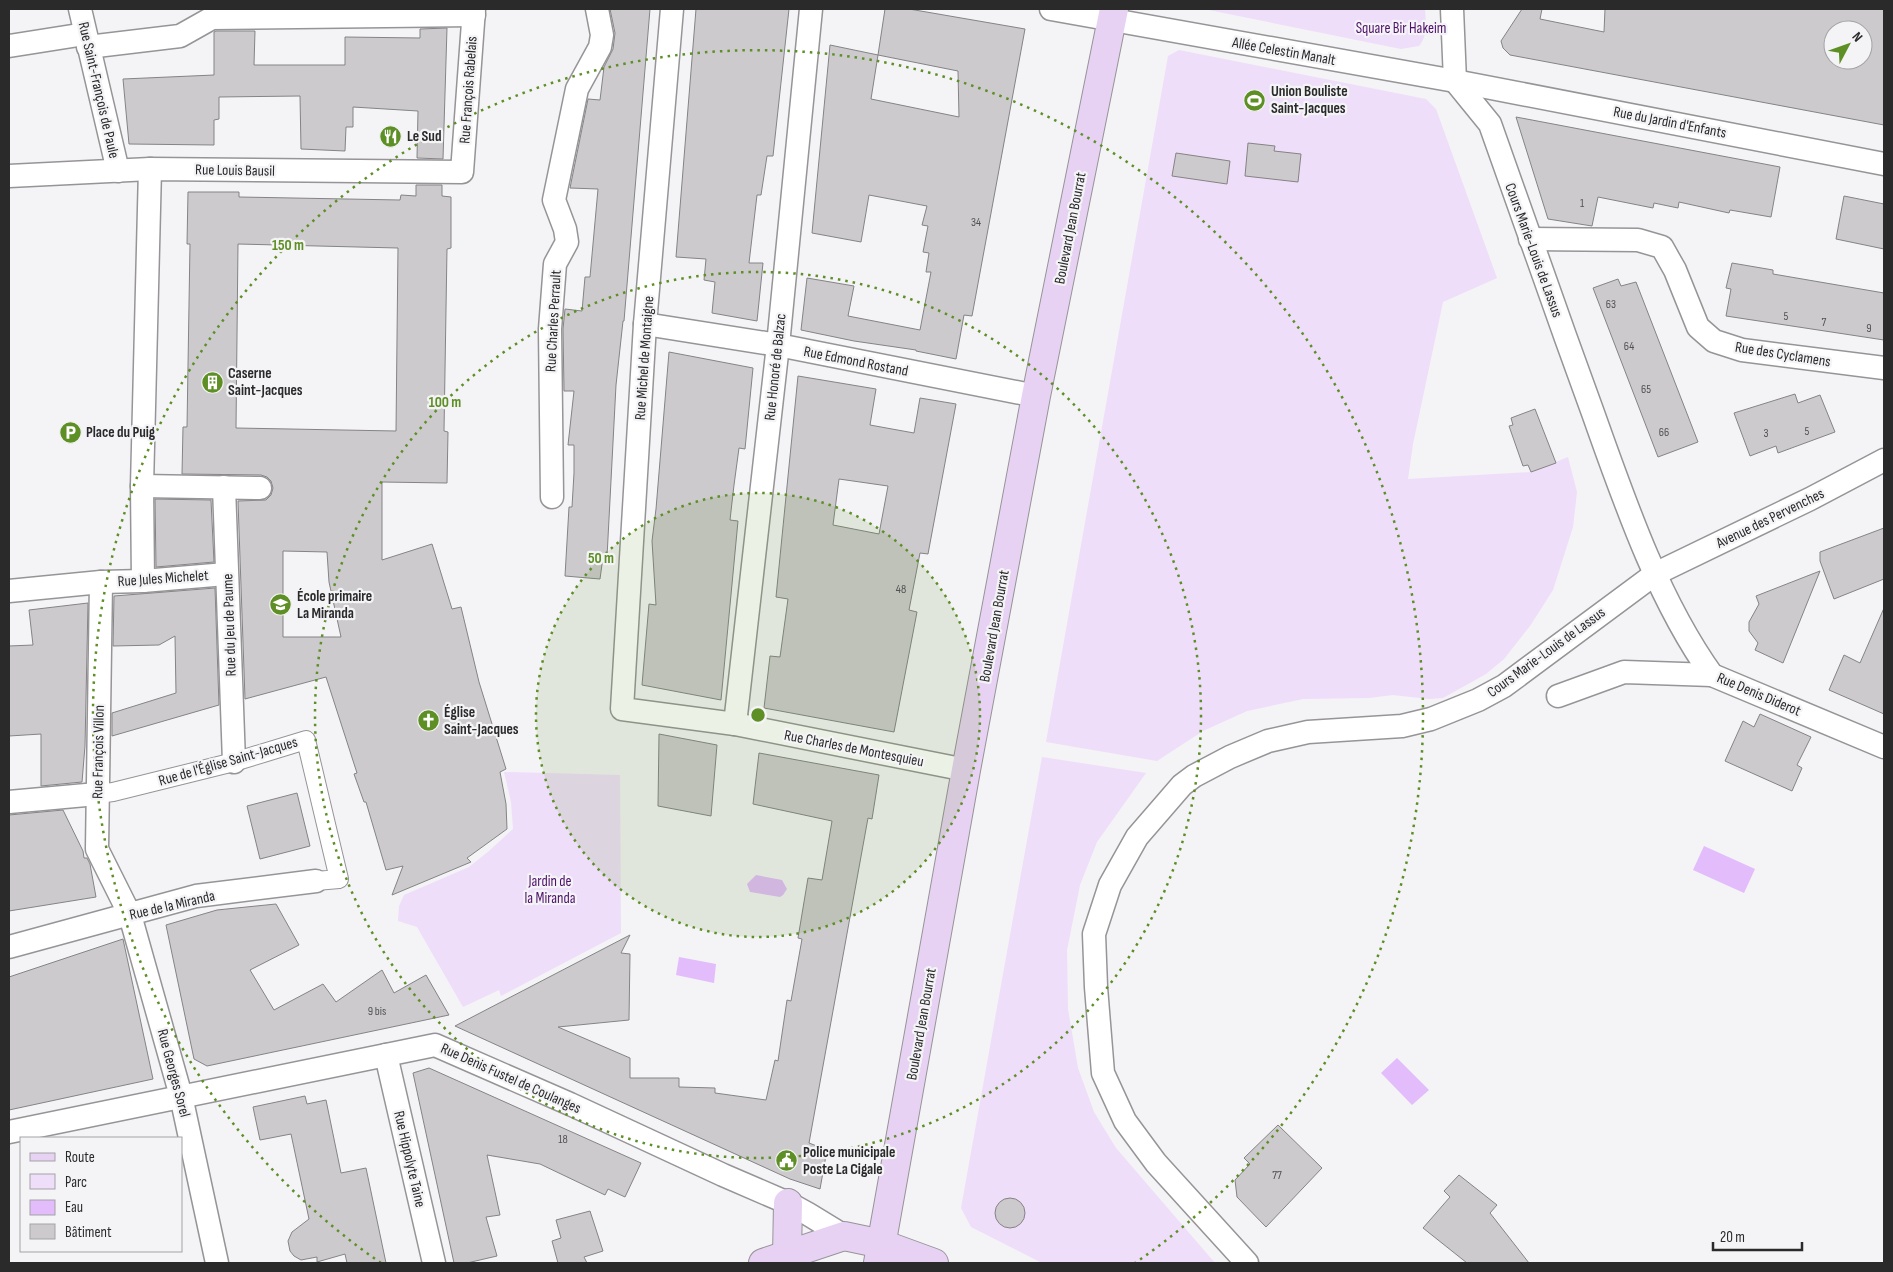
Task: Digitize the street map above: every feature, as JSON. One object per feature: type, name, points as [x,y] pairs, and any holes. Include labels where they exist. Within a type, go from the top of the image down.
[{"type":"main road","name":"Boulevard Jean Bourrat","points":[[880,1254],[966,770],[1036,396],[1113,14]]},
{"type":"main road","points":[[778,1261],[788,1204]]},
{"type":"main road","points":[[778,1261],[844,1236],[880,1254],[934,1263]]},
{"type":"street","name":"Rue Saint-François de Paule","points":[[80,9],[118,172]]},
{"type":"street","name":"Rue Charles Perrault","points":[[552,497],[550,329],[555,264],[567,242],[565,229],[554,200],[576,89],[600,47],[602,35],[597,9]]},
{"type":"street","name":"Rue Michel de Montaigne","points":[[622,709],[646,324],[672,9]]},
{"type":"street","name":"Rue Honoré de Balzac","points":[[735,724],[778,345],[811,9]]},
{"type":"street","name":"Allée Celestin Manalt","points":[[1051,9],[1113,14],[1456,81]]},
{"type":"street","points":[[1452,9],[1456,81]]},
{"type":"street","points":[[9,46],[180,36],[212,18],[474,12]]},
{"type":"street","name":"Rue François Rabelais","points":[[462,172],[474,12]]},
{"type":"street","name":"Rue du Jardin d'Enfants","points":[[1456,81],[1884,164]]},
{"type":"street","name":"Cours Marie-Louis de Lassus","points":[[1247,1263],[1156,1163],[1125,1121],[1103,1073],[1094,934],[1110,884],[1137,837],[1182,785],[1194,776],[1230,757],[1268,741],[1308,732],[1402,726],[1431,719],[1478,700],[1504,686],[1655,574],[1626,504],[1490,124],[1456,81]]},
{"type":"street","points":[[143,581],[142,486],[150,169]]},
{"type":"street","name":"Rue Louis Bausil","points":[[9,176],[150,169],[462,172]]},
{"type":"street","name":"Rue des Cyclamens","points":[[1530,239],[1638,240],[1662,248],[1675,270],[1698,327],[1714,341],[1742,350],[1884,368]]},
{"type":"street","name":"Rue Edmond Rostand","points":[[646,324],[778,345],[1036,396]]},
{"type":"street","name":"Avenue des Pervenches","points":[[1655,574],[1810,499],[1884,460]]},
{"type":"street","points":[[142,486],[260,488]]},
{"type":"street","name":"Rue du Jeu de Paume","points":[[224,488],[234,762]]},
{"type":"street","name":"Rue Jules Michelet","points":[[100,582],[143,581],[226,574]]},
{"type":"street","name":"Rue Denis Diderot","points":[[1655,574],[1696,653],[1712,675],[1884,747]]},
{"type":"street","points":[[9,591],[100,582]]},
{"type":"street","name":"Rue François Villon","points":[[100,582],[97,849],[130,915]]},
{"type":"street","points":[[1558,696],[1624,672],[1712,675]]},
{"type":"street","name":"Rue Charles de Montesquieu","points":[[622,709],[735,724],[966,770]]},
{"type":"street","name":"Rue de l'Église Saint-Jacques","points":[[9,802],[113,792],[234,762],[306,740],[339,879]]},
{"type":"street","name":"Rue de la Miranda","points":[[9,947],[196,896],[339,879]]},
{"type":"street","name":"Rue Georges Sorel","points":[[130,915],[181,1096],[217,1263]]},
{"type":"street","name":"Rue Denis Fustel de Coulanges","points":[[9,1132],[435,1045],[570,1104],[788,1204],[844,1236]]},
{"type":"street","name":"Rue Hippolyte Taine","points":[[386,1055],[434,1263]]},
{"type":"green space","name":"Square Bir Hakeim","points":[[1204,9],[1425,9],[1426,29],[1424,38],[1419,46],[1401,49]]},
{"type":"green space","points":[[1179,50],[1426,99],[1436,109],[1497,278],[1443,302],[1413,444],[1408,479],[1531,472],[1568,457],[1577,492],[1573,527],[1553,590],[1530,626],[1504,659],[1486,674],[1443,698],[1429,699],[1393,695],[1369,698],[1303,699],[1247,711],[1203,731],[1157,761],[1046,742],[1168,56]]},
{"type":"green space","points":[[1042,757],[1146,773],[1097,842],[1080,885],[1067,950],[1068,1009],[1078,1068],[1094,1112],[1116,1148],[1215,1263],[1042,1263],[971,1227],[961,1208]]},
{"type":"green space","name":"Jardin de la Miranda","points":[[504,772],[620,775],[621,933],[501,996],[499,990],[463,1007],[417,927],[398,921],[399,906],[404,895],[469,867],[513,829],[511,802]]},
{"type":"water","points":[[1704,846],[1755,869],[1744,893],[1693,870]]},
{"type":"water","points":[[756,875],[782,880],[787,889],[780,897],[750,892],[747,884]]},
{"type":"water","points":[[679,957],[716,964],[714,983],[676,975]]},
{"type":"water","points":[[1397,1058],[1429,1090],[1412,1105],[1381,1073]]},
{"type":"building","points":[[610,9],[650,9],[624,321],[616,385],[607,557],[603,557],[600,579],[565,576],[569,507],[572,507],[574,473],[574,445],[568,445],[574,391],[564,391],[563,329],[565,309],[582,311],[585,277],[590,277],[598,189],[570,188],[588,99],[600,100],[604,67],[613,49],[615,33]]},
{"type":"building","points":[[696,9],[789,9],[773,156],[767,156],[761,195],[757,195],[749,263],[763,263],[757,321],[712,313],[715,282],[704,280],[706,259],[676,257]]},
{"type":"building","points":[[885,9],[909,9],[1025,29],[972,316],[964,315],[956,359],[801,330],[807,278],[854,286],[848,316],[920,330],[931,272],[926,272],[929,253],[923,252],[928,226],[922,225],[927,206],[869,195],[861,242],[812,233],[830,45],[878,55]],"holes":[[[878,55],[958,71],[959,117],[871,99]]]},
{"type":"building","points":[[1522,9],[1542,9],[1540,19],[1604,32],[1605,9],[1884,9],[1884,125],[1510,55],[1503,48],[1501,41]]},
{"type":"building","points":[[447,28],[443,159],[417,158],[418,111],[353,107],[353,127],[346,127],[345,151],[301,149],[300,96],[219,97],[219,119],[214,120],[214,145],[129,144],[123,79],[214,75],[214,32],[216,31],[255,31],[254,65],[345,65],[345,37],[420,38],[420,29]]},
{"type":"building","points":[[1516,117],[1780,167],[1771,217],[1730,210],[1729,213],[1679,202],[1678,208],[1654,203],[1653,208],[1598,197],[1592,226],[1548,219]]},
{"type":"building","points":[[1248,143],[1275,146],[1274,151],[1301,154],[1298,182],[1245,176]]},
{"type":"building","points":[[1176,153],[1230,161],[1227,184],[1172,176]]},
{"type":"building","points":[[416,185],[442,185],[442,196],[451,197],[451,248],[447,249],[444,431],[448,432],[447,483],[382,482],[382,560],[432,544],[452,609],[461,607],[479,682],[506,769],[500,772],[506,804],[507,829],[467,858],[471,862],[392,895],[403,866],[386,870],[366,802],[364,802],[354,774],[357,773],[326,677],[245,699],[238,501],[266,500],[271,495],[273,488],[271,481],[261,475],[182,474],[183,427],[187,427],[190,244],[187,244],[188,192],[239,192],[239,197],[400,200],[401,195],[416,196]],"holes":[[[238,244],[398,248],[396,431],[236,428]],[[283,551],[327,552],[329,582],[341,637],[283,637]]]},
{"type":"building","points":[[1844,196],[1884,204],[1884,249],[1836,239]]},
{"type":"building","points":[[1732,263],[1773,270],[1773,274],[1884,293],[1884,340],[1726,316],[1731,289],[1726,288]]},
{"type":"building","points":[[1618,279],[1621,286],[1636,282],[1698,442],[1658,457],[1593,288]]},
{"type":"building","points":[[669,352],[753,368],[745,449],[739,448],[730,520],[738,521],[721,700],[642,685],[649,604],[656,605],[652,541]]},
{"type":"building","points":[[798,376],[876,389],[870,425],[914,433],[920,398],[956,404],[928,554],[920,553],[909,610],[917,612],[894,732],[764,708],[770,656],[780,657],[788,599],[776,597]],"holes":[[[839,479],[888,486],[879,534],[833,525]]]},
{"type":"building","points":[[1795,394],[1798,403],[1820,395],[1835,432],[1778,453],[1776,446],[1750,456],[1734,413]]},
{"type":"building","points":[[1535,409],[1556,463],[1531,472],[1528,465],[1523,466],[1509,426],[1513,425],[1511,418]]},
{"type":"building","points":[[155,499],[211,500],[214,562],[156,567]]},
{"type":"building","points":[[1884,528],[1884,579],[1834,599],[1820,561],[1820,552]]},
{"type":"building","points":[[1820,571],[1783,663],[1755,650],[1758,643],[1749,631],[1749,622],[1759,604],[1756,596]]},
{"type":"building","points":[[215,588],[219,705],[112,736],[112,713],[176,693],[175,636],[159,645],[113,646],[114,596]]},
{"type":"building","points":[[88,603],[85,746],[82,782],[41,786],[41,734],[9,736],[9,646],[33,645],[29,610]]},
{"type":"building","points":[[1884,608],[1884,714],[1829,690],[1844,655],[1860,663]]},
{"type":"building","points":[[1760,714],[1811,737],[1797,765],[1802,768],[1792,791],[1725,761],[1743,721],[1754,727]]},
{"type":"building","points":[[659,734],[717,745],[711,816],[658,806]]},
{"type":"building","points":[[759,753],[879,775],[872,819],[868,818],[809,1143],[827,1150],[820,1189],[790,1179],[455,1026],[630,935],[621,953],[630,954],[629,1020],[558,1027],[630,1058],[630,1078],[679,1078],[679,1087],[715,1088],[715,1093],[766,1100],[775,1060],[778,1061],[787,1000],[791,1001],[802,939],[798,938],[808,878],[822,880],[832,821],[753,804]]},
{"type":"building","points":[[297,793],[310,846],[260,859],[247,806]]},
{"type":"building","points":[[63,810],[83,851],[84,858],[87,858],[90,864],[96,897],[9,911],[9,815]]},
{"type":"building","points":[[276,904],[299,945],[250,970],[274,1010],[323,984],[336,1002],[382,970],[394,993],[426,975],[449,1015],[207,1066],[194,1059],[166,925],[217,910]]},
{"type":"building","points":[[123,939],[153,1079],[9,1110],[9,977]]},
{"type":"building","points":[[429,1068],[641,1163],[625,1197],[608,1189],[605,1195],[540,1164],[487,1155],[500,1215],[486,1217],[497,1256],[467,1263],[454,1263],[413,1073]]},
{"type":"building","points":[[305,1096],[307,1104],[326,1100],[341,1173],[366,1168],[386,1263],[347,1263],[345,1254],[317,1262],[317,1257],[301,1260],[290,1251],[288,1241],[292,1232],[309,1219],[291,1134],[260,1140],[253,1107]]},
{"type":"building","points":[[1278,1125],[1322,1168],[1266,1227],[1237,1197],[1235,1180],[1250,1164],[1244,1158]]},
{"type":"building","points":[[1459,1175],[1497,1205],[1490,1213],[1529,1263],[1467,1263],[1423,1228],[1450,1197],[1444,1191]]},
{"type":"building","points":[[1010,1198],[1021,1202],[1025,1213],[1021,1224],[1010,1228],[999,1224],[995,1213],[999,1202]]},
{"type":"building","points":[[590,1211],[603,1251],[584,1257],[587,1263],[558,1263],[552,1241],[561,1238],[556,1220]]},
{"type":"place","name":"Union Bouliste Saint-Jacques","points":[[1255,100]]},
{"type":"place","name":"Le Sud","points":[[391,136]]},
{"type":"place","name":"Caserne Saint-Jacques","points":[[212,382]]},
{"type":"place","name":"Place du Puig","points":[[70,432]]},
{"type":"place","name":"École primaire La Miranda","points":[[281,605]]},
{"type":"place","name":"Église Saint-Jacques","points":[[428,721]]},
{"type":"place","name":"Police municipale Poste La Cigale","points":[[787,1161]]}]
